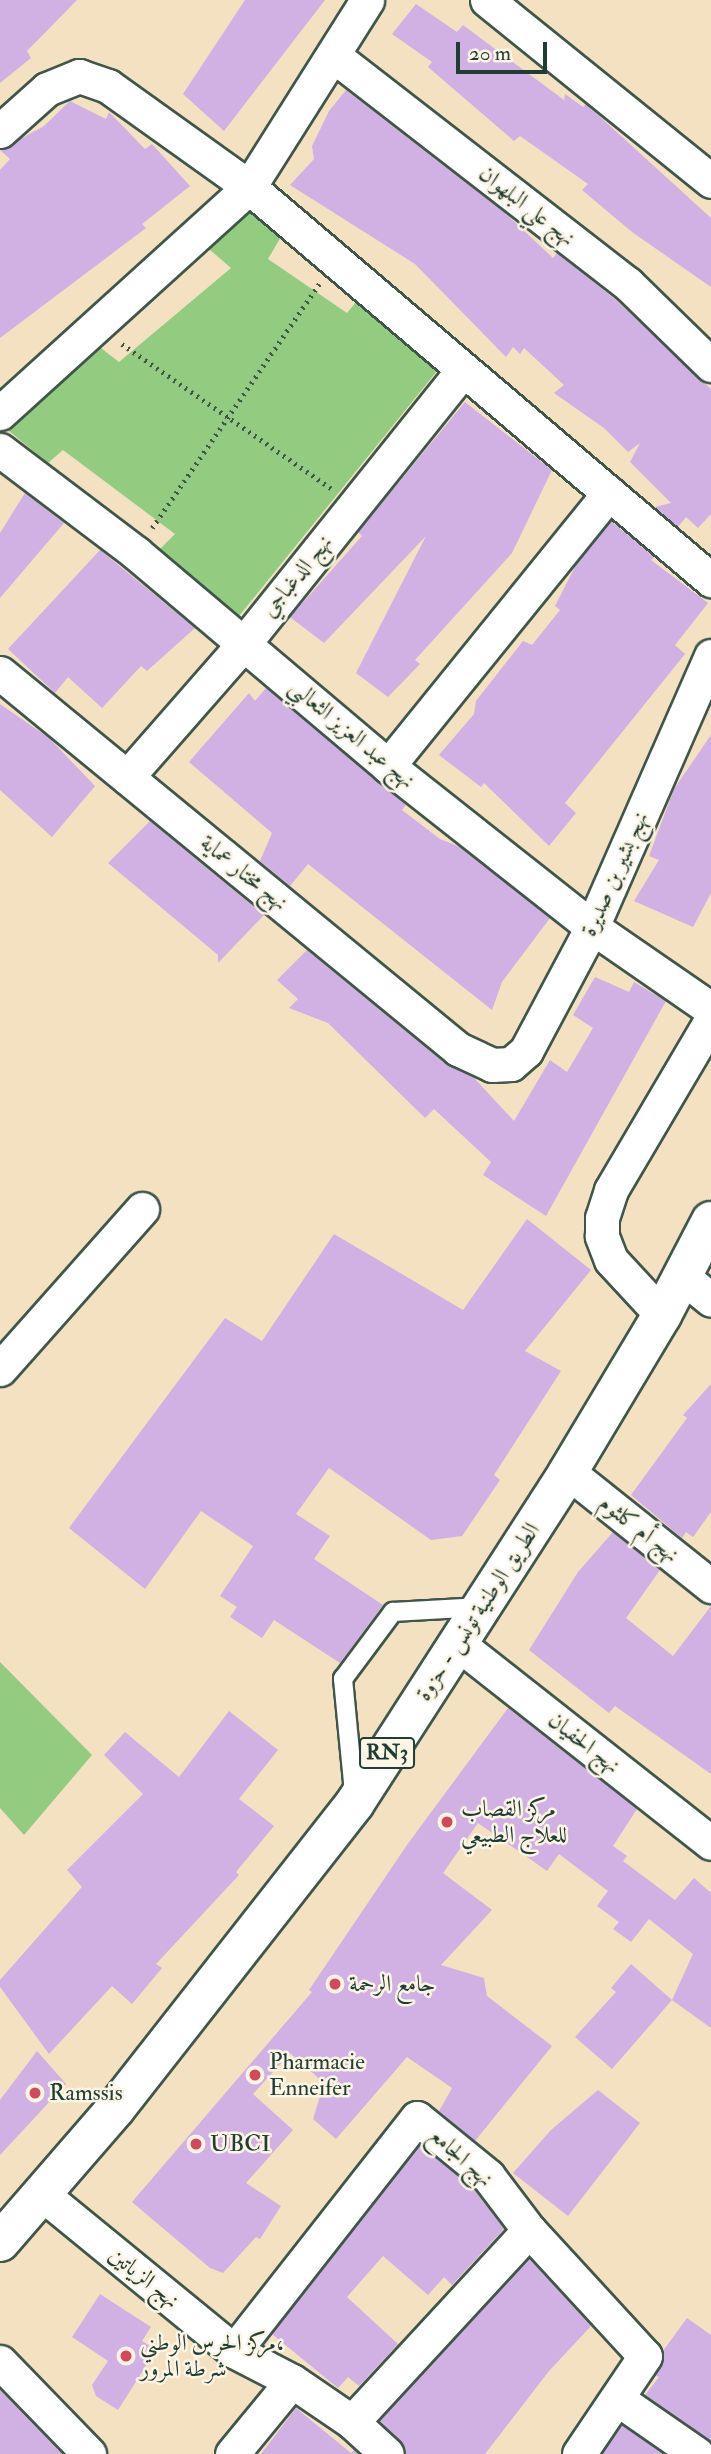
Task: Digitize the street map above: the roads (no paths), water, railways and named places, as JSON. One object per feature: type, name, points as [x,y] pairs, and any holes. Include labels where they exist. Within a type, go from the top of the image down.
[{"type":"main road","name":"الطريق الوطنية تونس - حزوة","points":[[0,2242],[242,1952],[355,1803],[457,1643],[485,1607],[662,1315],[697,1289],[711,1221]]},
{"type":"street","points":[[0,413],[249,187],[367,0]]},
{"type":"street","points":[[487,0],[711,181]]},
{"type":"street","name":"نهج علي البلهوان","points":[[334,56],[628,284],[711,365]]},
{"type":"street","points":[[0,131],[47,89],[79,76],[108,86],[249,187],[336,259],[462,371],[711,580]]},
{"type":"street","name":"نهج الدغباجي","points":[[127,777],[245,642],[462,371]]},
{"type":"street","name":"نهج عبد العزيز الثعالبي","points":[[0,450],[136,553],[245,642],[388,766],[592,927],[711,1009]]},
{"type":"street","points":[[388,766],[609,493]]},
{"type":"street","name":"نهج بشير بن صديرة","points":[[492,1065],[511,1064],[526,1051],[592,927],[711,656]]},
{"type":"street","name":"نهج مختار عماية","points":[[0,673],[458,1049],[492,1065]]},
{"type":"street","points":[[662,1315],[611,1260],[602,1236],[602,1218],[611,1190],[711,1020]]},
{"type":"street","points":[[0,1369],[142,1209]]},
{"type":"street","name":"نهج أم كلثوم","points":[[568,1472],[711,1586]]},
{"type":"street","name":"نهج الحفيان","points":[[457,1643],[711,1843]]},
{"type":"street","name":"نهج الجامع","points":[[234,2351],[416,2118],[488,2176],[529,2230],[645,2356],[620,2400]]},
{"type":"street","name":"نهج الزياتين","points":[[41,2194],[234,2351],[292,2381],[352,2422],[387,2454]]},
{"type":"street","points":[[352,2422],[529,2230]]},
{"type":"street","points":[[0,2362],[89,2454]]},
{"type":"street","points":[[232,2454],[292,2381]]},
{"type":"street","points":[[579,2454],[620,2400],[697,2454]]},
{"type":"lane","points":[[355,1803],[344,1679],[393,1612],[485,1607]]},
{"type":"place","name":"مركز القصاب للعلاج الطبيعي","points":[[447,1822]]},
{"type":"place","name":"جامع الرحمة","points":[[335,1984]]},
{"type":"place","name":"Pharmacie Enneifer","points":[[255,2075]]},
{"type":"place","name":"Ramssis","points":[[35,2093]]},
{"type":"place","name":"UBCI","points":[[196,2144]]},
{"type":"place","name":"مركز الحرس الوطني، شرطة المرور","points":[[126,2356]]}]
